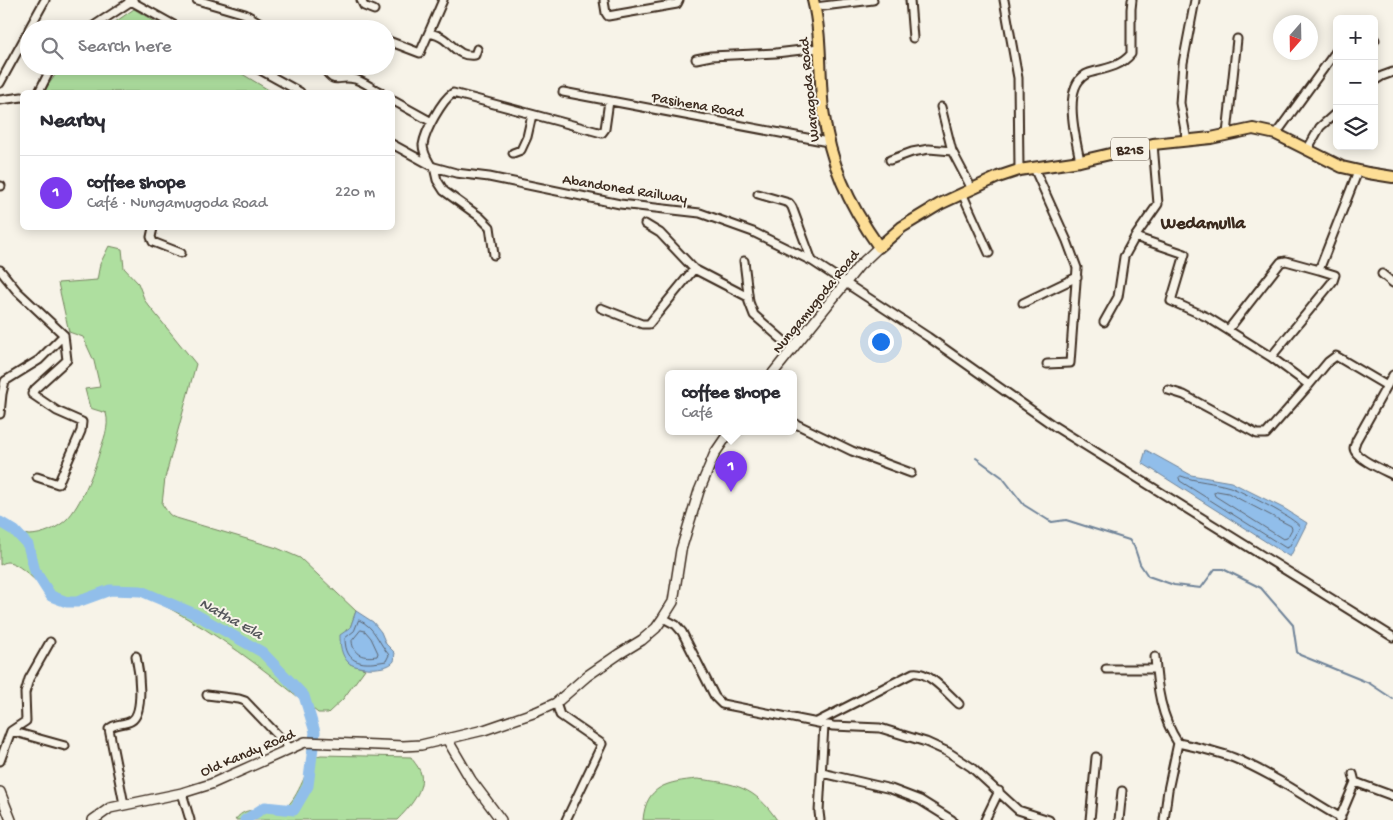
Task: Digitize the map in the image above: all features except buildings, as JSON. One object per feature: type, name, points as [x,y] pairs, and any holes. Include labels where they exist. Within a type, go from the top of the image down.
[{"type":"main road","name":"Waragoda Road","points":[[814,3],[823,109],[828,142],[844,188],[859,218],[879,247]]},
{"type":"main road","name":"B215","points":[[879,247],[902,227],[940,204],[1019,170],[1080,161],[1153,144],[1187,141],[1253,129],[1276,134],[1342,167],[1393,177]]},
{"type":"street","points":[[34,20],[45,0]]},
{"type":"street","points":[[102,20],[131,0],[165,20]]},
{"type":"street","points":[[198,0],[245,14],[255,20]]},
{"type":"street","points":[[361,0],[364,6],[374,10]]},
{"type":"street","points":[[395,43],[420,53],[443,0]]},
{"type":"street","points":[[604,1],[608,16],[677,4],[679,0]]},
{"type":"street","points":[[814,3],[873,0]]},
{"type":"street","points":[[910,0],[914,38]]},
{"type":"street","points":[[1004,0],[1018,78],[1019,170]]},
{"type":"street","points":[[1080,161],[1073,121],[1072,98],[1076,86],[1084,75],[1116,65],[1130,54],[1130,9],[1132,0]]},
{"type":"street","points":[[1187,141],[1180,103],[1184,63],[1195,0]]},
{"type":"street","points":[[429,33],[444,38],[455,50],[469,56],[475,55],[477,49]]},
{"type":"street","points":[[1227,134],[1237,39]]},
{"type":"street","points":[[0,83],[20,46]]},
{"type":"street","points":[[696,59],[711,56],[776,54],[819,48]]},
{"type":"street","points":[[1276,134],[1333,56]]},
{"type":"street","points":[[1378,78],[1393,72]]},
{"type":"street","points":[[41,90],[48,75]]},
{"type":"street","points":[[269,75],[296,90]]},
{"type":"street","points":[[329,75],[337,80],[348,78],[358,80],[376,90]]},
{"type":"street","name":"Pasihena Road","points":[[563,92],[828,142]]},
{"type":"street","points":[[494,254],[490,227],[444,191],[437,180],[423,147],[430,121],[453,93],[602,133],[605,129],[609,102]]},
{"type":"street","points":[[0,100],[20,97]]},
{"type":"street","points":[[395,102],[430,121]]},
{"type":"street","points":[[941,107],[952,152],[989,253]]},
{"type":"street","points":[[513,153],[521,150],[527,137],[532,115]]},
{"type":"street","points":[[1307,150],[1320,127],[1333,116]]},
{"type":"street","points":[[1104,322],[1118,297],[1124,257],[1135,237],[1158,204],[1153,144]]},
{"type":"street","name":"Abandoned Railway","points":[[395,146],[432,166],[456,173],[489,177],[620,204],[700,213],[753,232],[812,261],[928,336],[1054,426],[1393,637]]},
{"type":"street","points":[[890,160],[912,152],[929,149],[952,152]]},
{"type":"street","points":[[1034,168],[1068,241],[1077,277],[1070,362],[1047,364]]},
{"type":"street","points":[[1319,270],[1358,171]]},
{"type":"street","points":[[758,194],[788,203],[792,207],[812,261]]},
{"type":"street","points":[[645,224],[660,233],[694,269],[748,297]]},
{"type":"street","points":[[153,230],[151,238],[153,242],[181,254]]},
{"type":"street","points":[[1135,237],[1185,254],[1171,301],[1207,317],[1271,357],[1309,385]]},
{"type":"street","name":"Nungamugoda Road","points":[[776,370],[859,266],[879,247]]},
{"type":"street","points":[[744,261],[748,297],[754,315],[793,349]]},
{"type":"street","points":[[1228,330],[1281,262],[1286,261],[1334,275],[1333,281],[1271,357]]},
{"type":"street","points":[[601,308],[642,324],[649,324],[694,269]]},
{"type":"street","points":[[0,270],[17,291],[64,335],[67,360],[35,388],[32,394],[57,411],[82,422],[81,431],[58,484],[37,477]]},
{"type":"street","points":[[1382,274],[1393,283]]},
{"type":"street","points":[[1023,303],[1077,277]]},
{"type":"street","points":[[0,414],[2,394],[6,381],[39,360],[64,335]]},
{"type":"street","points":[[1168,390],[1184,395],[1257,434],[1266,434],[1328,362],[1336,356],[1387,386]]},
{"type":"street","points":[[1393,375],[1356,441],[1354,449],[1361,458],[1393,475]]},
{"type":"street","points":[[797,424],[852,451],[911,473]]},
{"type":"street","points":[[501,820],[472,780],[447,739],[484,730],[556,703],[587,676],[642,640],[656,628],[673,602],[681,550],[699,491],[715,453],[727,435]]},
{"type":"street","points":[[663,618],[676,625],[682,632],[715,698],[722,704],[817,722],[824,725],[880,728],[926,742],[948,752],[971,767],[1018,810],[1049,820]]},
{"type":"street","points":[[0,761],[11,731],[26,721],[25,693],[29,679],[50,642]]},
{"type":"street","points":[[124,804],[109,729],[113,725],[134,719],[139,711],[139,670],[136,656]]},
{"type":"street","points":[[1155,657],[1161,704],[1173,736],[1178,743],[1233,757],[1252,766],[1340,819],[1354,778],[1393,796]]},
{"type":"street","points":[[1106,669],[1156,669]]},
{"type":"street","points":[[817,722],[918,672],[926,674],[959,704]]},
{"type":"street","points":[[207,694],[239,699],[245,702],[290,748]]},
{"type":"street","points":[[556,703],[560,716],[602,744],[566,820]]},
{"type":"street","points":[[820,820],[824,725]]},
{"type":"street","points":[[11,731],[65,746]]},
{"type":"street","name":"Old Kandy Road","points":[[93,820],[110,808],[182,793],[212,784],[305,742],[403,746],[421,745],[447,739]]},
{"type":"street","points":[[1164,820],[1178,743]]},
{"type":"street","points":[[1090,820],[1096,757]]},
{"type":"street","points":[[822,773],[891,790],[920,800],[952,820]]},
{"type":"street","points":[[985,820],[999,791]]},
{"type":"street","points":[[1119,820],[1122,791]]},
{"type":"street","points":[[0,792],[11,820]]},
{"type":"street","points":[[182,793],[190,820]]},
{"type":"green space","points":[[134,9],[152,20],[118,20]]},
{"type":"green space","points":[[55,75],[244,75],[269,90],[44,90]]},
{"type":"green space","points":[[109,246],[122,249],[124,268],[138,283],[145,301],[196,364],[165,478],[162,504],[173,517],[277,548],[300,558],[356,611],[350,628],[346,630],[350,664],[365,669],[343,699],[328,713],[318,713],[271,675],[222,640],[182,615],[154,601],[133,593],[110,590],[81,600],[65,601],[53,596],[13,563],[6,562],[0,565],[0,524],[29,535],[50,530],[59,525],[67,519],[77,506],[97,461],[107,428],[106,413],[90,408],[85,389],[100,387],[94,361],[83,337],[69,332],[58,283],[97,280],[100,264]]},
{"type":"green space","points":[[321,755],[411,757],[420,771],[421,785],[419,792],[397,820],[235,820],[246,811],[277,811],[288,806],[297,793],[313,757]]},
{"type":"green space","points":[[697,779],[722,782],[743,789],[761,800],[777,820],[643,820],[645,808],[654,792],[668,784]]},
{"type":"water","points":[[1146,450],[1191,475],[1231,482],[1285,509],[1307,523],[1290,557],[1142,463]]},
{"type":"water","points":[[356,611],[373,622],[381,632],[386,644],[395,653],[394,661],[391,664],[379,668],[357,667],[348,662],[344,656],[341,650],[340,635],[350,628]]},
{"type":"waterway","points":[[976,458],[1002,477],[1024,505],[1048,520],[1052,522],[1066,520],[1129,540],[1134,546],[1140,564],[1148,576],[1174,585],[1201,588],[1215,569],[1223,569],[1261,588],[1293,625],[1297,652],[1300,655],[1369,683],[1393,699]]},
{"type":"waterway","name":"Natha Ela","points":[[0,522],[15,531],[28,545],[35,571],[51,596],[67,602],[77,602],[110,590],[141,591],[195,614],[262,652],[304,696],[315,732],[308,786],[294,810],[265,807],[245,820]]},
{"type":"place","name":"coffee shope","points":[[731,492]]},
{"type":"district","name":"Wedamulla","points":[[1203,222]]}]
